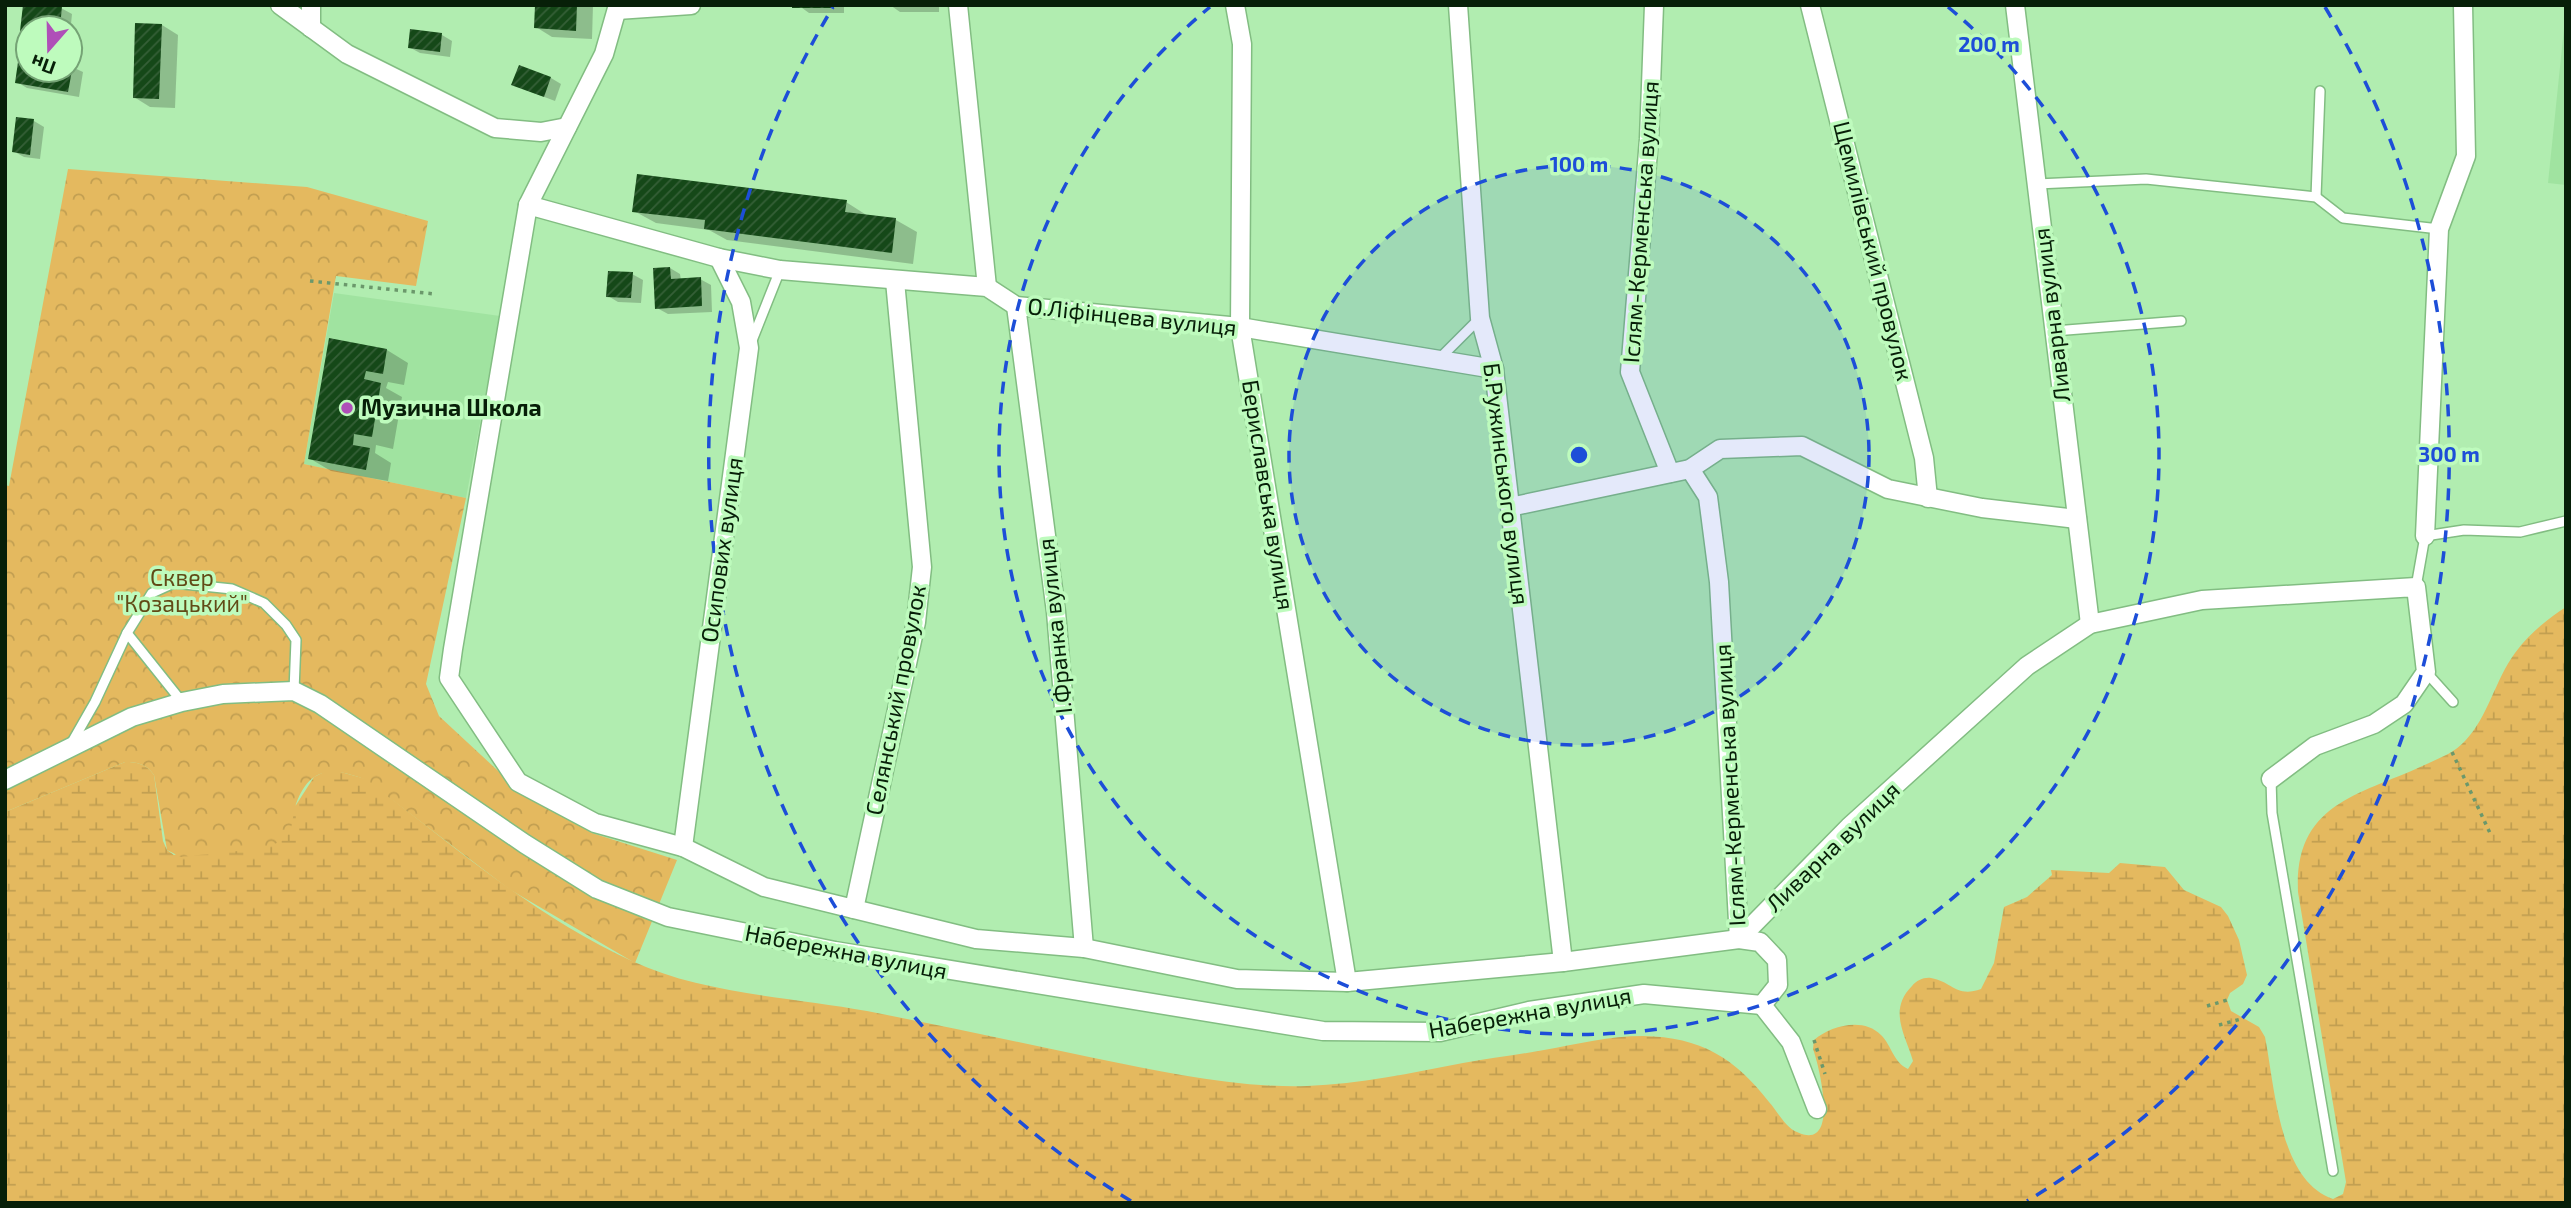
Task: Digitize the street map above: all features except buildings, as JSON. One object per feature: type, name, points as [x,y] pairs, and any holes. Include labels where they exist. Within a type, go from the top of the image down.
[{"type":"street","points":[[280,5],[347,54],[495,128],[541,132],[567,127]]},
{"type":"street","points":[[311,5],[311,28]]},
{"type":"street","points":[[691,5],[617,8],[604,54],[528,205],[449,678],[518,782],[595,823],[683,847],[764,887],[976,939],[1084,948],[1237,979],[1347,982],[1563,962],[1739,939],[1760,943],[1777,960],[1778,985],[1762,1005],[1791,1041],[1817,1109]]},
{"type":"street","points":[[528,205],[719,258],[780,270],[988,287],[958,5]]},
{"type":"street","name":"Бериславська вулиця","points":[[1235,5],[1242,44],[1240,327],[1347,982]]},
{"type":"street","name":"Б.Ружинського вулиця","points":[[1458,5],[1480,318],[1494,369],[1563,962]]},
{"type":"street","name":"Іслям-Керменська вулиця","points":[[1654,5],[1649,139],[1629,372],[1670,473]]},
{"type":"street","name":"Щемилівський провулок","points":[[1810,5],[1921,444],[1928,498]]},
{"type":"street","name":"Ливарна вулиця","points":[[2015,5],[2090,624]]},
{"type":"street","points":[[2425,536],[2439,229],[2466,156],[2463,5]]},
{"type":"street","name":"Осипових вулиця","points":[[683,847],[750,348],[741,302],[719,258]]},
{"type":"street","name":"Селянський провулок","points":[[854,909],[916,622],[922,567],[895,281]]},
{"type":"street","name":"О.Ліфінцева вулиця","points":[[988,287],[1016,306],[1240,327],[1494,369]]},
{"type":"street","name":"І.Франка вулиця","points":[[1016,306],[1056,612],[1084,948]]},
{"type":"street","points":[[1510,507],[1690,469],[1720,449],[1802,446],[1888,489],[1928,498],[2077,519]]},
{"type":"street","name":"Іслям-Керменська вулиця","points":[[1690,469],[1708,497],[1719,582],[1739,939]]},
{"type":"street","points":[[2271,779],[2315,746],[2374,724],[2404,704],[2426,672],[2416,587]]},
{"type":"street","name":"Ливарна вулиця","points":[[1739,939],[1849,827],[2027,666],[2090,624],[2202,600],[2416,587]]},
{"type":"street","points":[[5,780],[132,717],[182,702],[223,694],[294,691]]},
{"type":"street","name":"Набережна вулиця","points":[[294,691],[320,704],[525,844],[597,889],[668,917],[835,951],[1323,1031],[1440,1032],[1530,1011],[1644,993],[1762,1005]]},
{"type":"lane","points":[[2316,198],[2320,91]]},
{"type":"lane","points":[[2036,184],[2146,179],[2316,198],[2343,218],[2439,229]]},
{"type":"lane","points":[[750,348],[780,270]]},
{"type":"lane","points":[[1438,360],[1480,318]]},
{"type":"lane","points":[[2054,331],[2181,321]]},
{"type":"lane","points":[[2416,587],[2425,536],[2465,530],[2520,532],[2566,521]]},
{"type":"lane","points":[[70,746],[95,702],[127,633],[152,593],[174,583],[232,589],[264,603],[296,640],[294,691]]},
{"type":"lane","points":[[127,633],[182,702]]},
{"type":"lane","points":[[2426,672],[2452,702]]},
{"type":"lane","points":[[2271,779],[2272,813],[2333,1171]]},
{"type":"path","points":[[310,281],[435,294]]},
{"type":"path","points":[[2452,752],[2490,833]]},
{"type":"path","points":[[2207,1006],[2227,1000]]},
{"type":"path","points":[[2219,1025],[2241,1019]]},
{"type":"shaded area","points":[[2566,9],[2566,185],[2548,183]]},
{"type":"shaded area","points":[[334,293],[500,316],[466,498],[304,464]]},
{"type":"green space","name":"Сквер \"Козацький\"","points":[[68,169],[307,187],[428,221],[416,286],[336,276],[304,464],[466,498],[426,684],[439,716],[523,794],[592,833],[677,860],[635,963],[509,889],[366,780],[343,773],[324,773],[308,782],[296,804],[290,830],[284,839],[259,848],[232,852],[181,857],[167,850],[154,775],[145,766],[134,762],[125,762],[5,812],[5,485],[9,486]]},
{"type":"green space","points":[[2566,607],[2566,1203],[5,1203],[5,812],[125,762],[141,764],[154,775],[163,841],[167,850],[174,855],[296,805],[314,777],[330,769],[366,779],[494,878],[561,923],[632,961],[659,972],[717,988],[867,1011],[1173,1074],[1280,1086],[1327,1085],[1366,1080],[1606,1039],[1631,1036],[1664,1037],[1699,1046],[1729,1062],[1756,1087],[1789,1127],[1811,1135],[1819,1130],[1824,1104],[1813,1049],[1814,1040],[1838,1027],[1866,1026],[1885,1039],[1899,1062],[1908,1069],[1913,1061],[1900,1022],[1901,1004],[1905,995],[1916,982],[1926,978],[1938,980],[1960,991],[1981,989],[1994,963],[2004,907],[2027,897],[2052,875],[2051,870],[2109,873],[2120,863],[2165,867],[2184,890],[2221,907],[2228,916],[2239,940],[2247,975],[2243,984],[2230,993],[2227,1000],[2231,1011],[2259,1027],[2265,1037],[2282,1130],[2290,1153],[2301,1173],[2315,1189],[2333,1199],[2343,1194],[2346,1182],[2298,892],[2300,862],[2307,838],[2320,820],[2337,805],[2461,745],[2480,721],[2515,653],[2538,628]]},
{"type":"place","name":"Музична Школа","points":[[347,408]]}]
